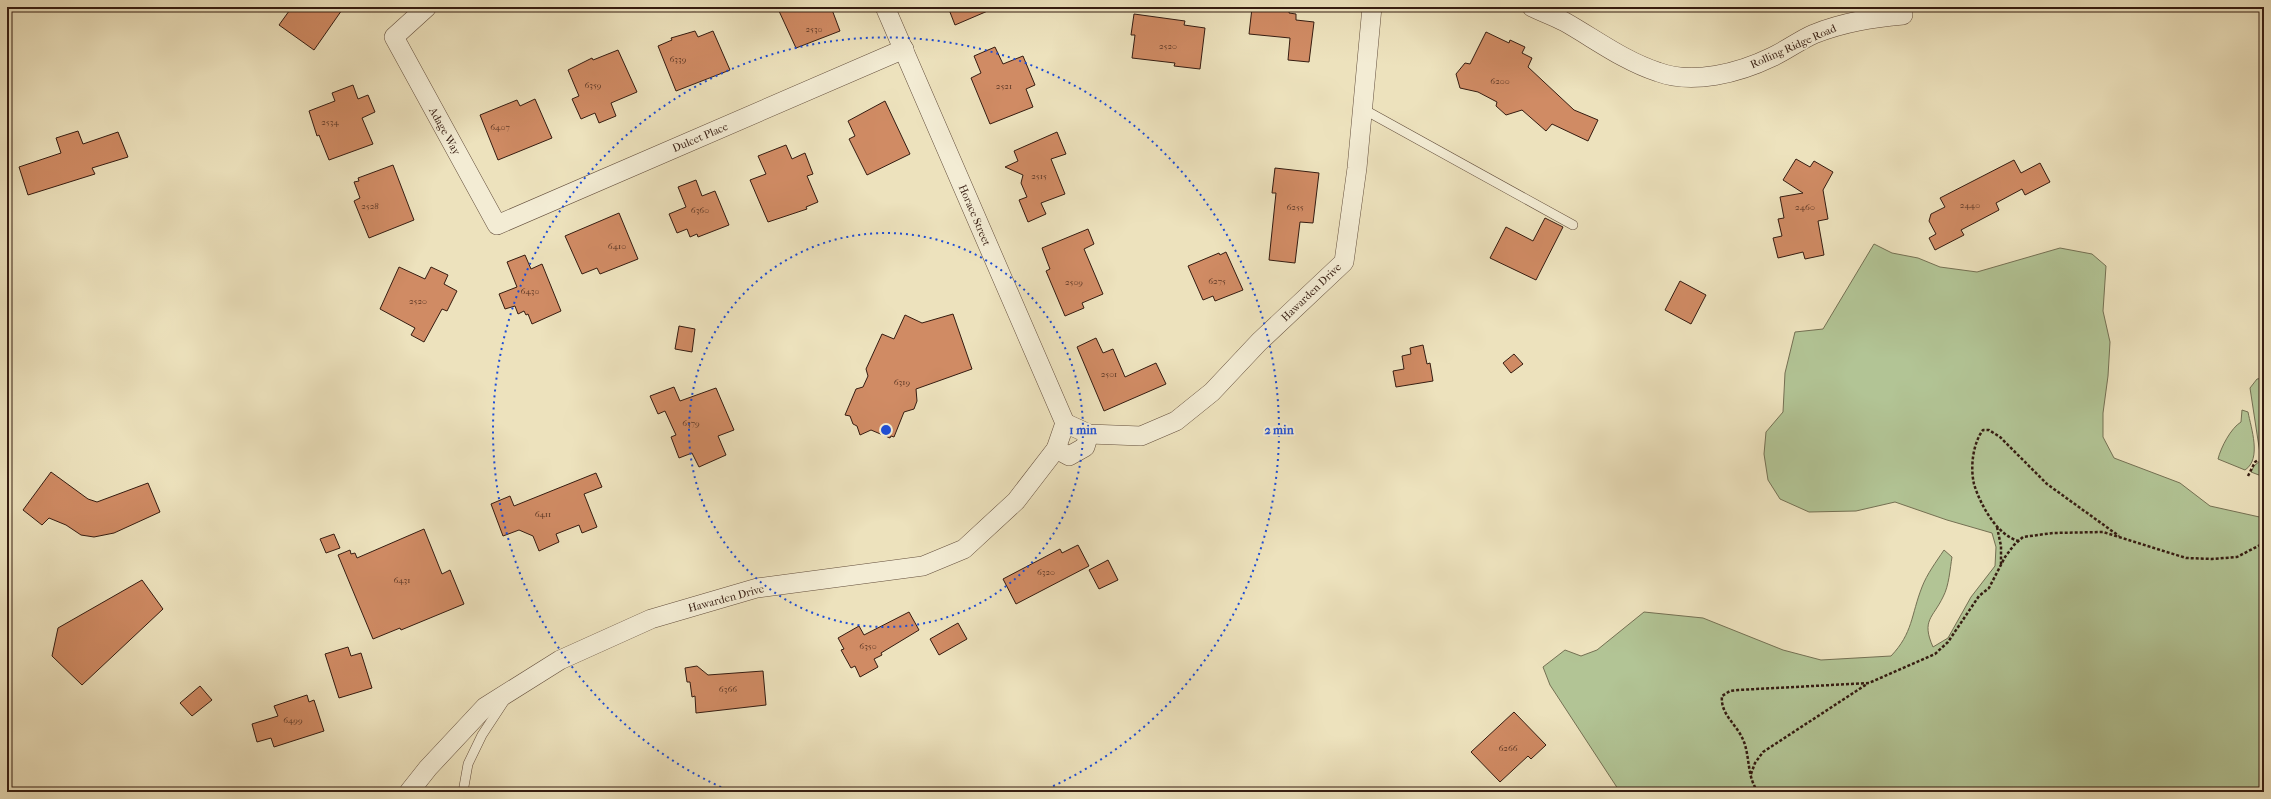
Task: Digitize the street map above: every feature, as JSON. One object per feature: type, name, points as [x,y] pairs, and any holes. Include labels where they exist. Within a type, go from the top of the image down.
[{"type":"street","name":"Adage Way","points":[[427,7],[394,37],[497,225]]},
{"type":"street","name":"Horace Street","points":[[885,7],[1064,423]]},
{"type":"street","name":"Hawarden Drive","points":[[409,792],[428,768],[485,707],[560,660],[651,619],[757,588],[923,566],[964,549],[1016,501],[1056,449],[1064,423],[1089,434],[1141,436],[1176,421],[1212,392],[1259,342],[1344,262],[1363,109],[1372,7]]},
{"type":"street","name":"Rolling Ridge Road","points":[[1532,7],[1563,21],[1615,52],[1658,73],[1689,78],[1728,73],[1771,58],[1813,34],[1843,24],[1862,19],[1903,15]]},
{"type":"street","name":"Dulcet Place","points":[[497,225],[904,49]]},
{"type":"street","points":[[1056,449],[1069,456],[1085,447],[1089,434]]},
{"type":"lane","points":[[1363,109],[1573,226]]},
{"type":"lane","points":[[464,792],[468,764],[482,735],[510,692]]},
{"type":"path","points":[[2000,566],[2001,546],[1997,527],[1974,484],[1972,465],[1978,436],[1983,430],[1989,430],[2000,437],[2047,484],[2123,539]]},
{"type":"path","points":[[2248,476],[2254,462],[2258,460]]},
{"type":"path","points":[[1997,527],[2009,537],[2019,541]]},
{"type":"path","points":[[1751,776],[1755,763],[1763,752],[1869,683],[1935,654],[1948,642],[1979,596],[1989,588],[2009,551],[2023,537],[2038,534],[2087,531],[2103,532],[2186,558],[2206,559],[2237,557],[2264,544]]},
{"type":"path","points":[[1758,792],[1751,776],[1744,742],[1724,710],[1722,696],[1730,691],[1738,690],[1869,683]]},
{"type":"green space","points":[[1874,244],[1892,253],[1918,258],[1940,267],[1977,272],[2060,248],[2092,254],[2106,266],[2103,311],[2110,342],[2108,376],[2103,413],[2103,437],[2114,458],[2180,483],[2210,506],[2264,518],[2264,792],[1620,792],[1550,685],[1543,667],[1565,650],[1581,656],[1597,650],[1644,612],[1703,618],[1783,650],[1821,660],[1891,656],[1898,648],[1908,631],[1924,582],[1944,550],[1952,557],[1947,588],[1928,625],[1928,631],[1933,647],[1948,638],[1971,597],[1995,566],[1996,547],[1992,533],[1947,520],[1895,502],[1856,511],[1809,512],[1780,499],[1768,480],[1764,454],[1766,432],[1783,412],[1785,373],[1795,332],[1823,329]]},
{"type":"green space","points":[[2264,378],[2264,477],[2251,472],[2254,466],[2261,460],[2250,388],[2257,379]]},
{"type":"green space","points":[[2242,410],[2248,412],[2254,443],[2253,459],[2245,470],[2218,459],[2227,438],[2241,422]]},
{"type":"building","points":[[292,7],[344,7],[314,50],[279,25]]},
{"type":"building","points":[[787,7],[831,7],[840,31],[796,48],[779,11]]},
{"type":"building","points":[[948,7],[997,7],[955,25]]},
{"type":"building","points":[[1258,7],[1290,7],[1289,13],[1296,14],[1296,20],[1314,22],[1309,62],[1288,60],[1290,38],[1249,34],[1252,8],[1258,9]]},
{"type":"building","points":[[1134,14],[1185,21],[1184,25],[1205,28],[1200,69],[1174,66],[1175,63],[1132,58],[1135,35],[1131,35]]},
{"type":"building","points":[[695,31],[698,37],[713,31],[730,70],[676,91],[658,46],[672,40],[671,38]]},
{"type":"building","points":[[1486,32],[1509,43],[1510,40],[1525,47],[1522,53],[1532,58],[1528,67],[1574,110],[1598,120],[1588,141],[1552,124],[1546,131],[1522,110],[1506,115],[1496,106],[1497,102],[1478,92],[1460,88],[1456,74],[1465,63],[1470,64]]},
{"type":"building","points":[[995,47],[1003,64],[1023,56],[1035,85],[1026,89],[1033,107],[990,124],[971,78],[981,73],[974,56]]},
{"type":"building","points":[[618,50],[637,92],[611,103],[616,116],[599,123],[595,113],[581,119],[572,99],[579,96],[568,70],[592,58],[593,60]]},
{"type":"building","points":[[353,85],[358,99],[368,95],[375,112],[362,118],[373,144],[329,160],[319,135],[317,136],[309,111],[335,101],[332,93]]},
{"type":"building","points":[[535,99],[552,138],[498,160],[480,115],[517,100],[520,106]]},
{"type":"building","points":[[885,101],[910,154],[867,175],[849,139],[855,136],[848,121]]},
{"type":"building","points":[[78,131],[83,144],[118,132],[128,157],[92,168],[95,174],[28,195],[19,167],[61,153],[56,138]]},
{"type":"building","points":[[1057,132],[1066,154],[1051,159],[1065,194],[1041,203],[1046,214],[1028,222],[1019,200],[1027,197],[1021,183],[1023,175],[1005,167],[1018,161],[1014,151]]},
{"type":"building","points":[[786,145],[792,159],[805,153],[813,174],[807,176],[818,202],[806,207],[807,209],[768,222],[750,180],[766,174],[758,156]]},
{"type":"building","points":[[1796,159],[1810,167],[1814,161],[1833,172],[1823,190],[1828,219],[1818,221],[1824,255],[1805,259],[1803,252],[1778,258],[1773,238],[1782,236],[1778,219],[1784,218],[1780,197],[1803,193],[1783,180]]},
{"type":"building","points":[[2014,160],[2021,173],[2040,163],[2050,182],[2025,195],[2022,189],[1996,203],[1999,210],[1961,230],[1964,235],[1935,250],[1929,238],[1936,234],[1929,221],[1931,214],[1945,207],[1940,198]]},
{"type":"building","points":[[393,165],[414,220],[369,238],[354,201],[360,198],[354,182],[359,181],[358,178]]},
{"type":"building","points":[[1275,168],[1319,173],[1313,223],[1300,222],[1295,263],[1269,260],[1276,193],[1272,193]]},
{"type":"building","points":[[696,180],[702,196],[715,191],[729,225],[698,237],[697,234],[690,237],[687,229],[677,233],[669,214],[686,207],[678,187]]},
{"type":"building","points":[[619,213],[638,259],[600,274],[597,268],[582,274],[565,236]]},
{"type":"building","points":[[1545,218],[1563,227],[1536,280],[1490,258],[1506,227],[1533,241]]},
{"type":"building","points":[[1088,229],[1094,244],[1084,249],[1103,294],[1082,303],[1084,308],[1065,316],[1046,271],[1050,269],[1042,248]]},
{"type":"building","points":[[1226,252],[1243,290],[1215,301],[1213,296],[1203,300],[1188,266],[1219,253],[1220,255]]},
{"type":"building","points":[[525,255],[531,269],[542,264],[561,311],[532,324],[528,314],[526,315],[524,311],[518,314],[515,306],[505,309],[499,294],[517,287],[507,262]]},
{"type":"building","points":[[399,267],[425,279],[431,267],[448,275],[444,284],[457,291],[447,311],[442,309],[424,342],[411,335],[415,328],[380,309]]},
{"type":"building","points":[[1680,281],[1706,295],[1691,324],[1665,310]]},
{"type":"building","points":[[953,314],[972,369],[916,389],[917,401],[914,409],[904,412],[894,437],[891,436],[890,438],[871,430],[860,435],[857,426],[853,424],[850,416],[845,415],[856,389],[863,387],[868,376],[866,369],[882,334],[894,339],[905,315],[922,323]]},
{"type":"building","points":[[679,326],[695,329],[692,352],[675,349]]},
{"type":"building","points":[[1096,338],[1103,353],[1113,349],[1125,377],[1156,363],[1166,384],[1104,411],[1077,347]]},
{"type":"building","points":[[1423,345],[1427,364],[1430,363],[1433,381],[1396,387],[1393,371],[1404,369],[1402,356],[1411,354],[1410,348]]},
{"type":"building","points":[[1514,354],[1523,364],[1511,373],[1503,363]]},
{"type":"building","points":[[674,387],[680,401],[716,388],[734,430],[718,436],[726,455],[699,467],[692,453],[679,458],[671,437],[676,435],[665,411],[658,414],[650,396]]},
{"type":"building","points":[[51,472],[88,499],[97,502],[148,483],[160,512],[114,533],[94,537],[81,535],[66,525],[49,518],[42,525],[23,510]]},
{"type":"building","points":[[596,473],[602,487],[584,494],[597,527],[582,533],[579,525],[556,534],[559,542],[539,551],[533,536],[519,530],[503,536],[491,504],[510,496],[514,506]]},
{"type":"building","points":[[424,529],[442,574],[450,570],[464,604],[401,630],[400,628],[373,639],[338,555],[350,550],[351,554],[355,553],[357,558]]},
{"type":"building","points":[[334,534],[340,548],[326,553],[320,539]]},
{"type":"building","points":[[1078,545],[1089,566],[1016,604],[1003,579],[1060,549],[1062,553]]},
{"type":"building","points":[[1108,560],[1118,580],[1099,589],[1089,570]]},
{"type":"building","points":[[142,580],[163,609],[82,685],[52,656],[58,628]]},
{"type":"building","points":[[909,612],[919,630],[881,653],[882,655],[874,659],[878,667],[860,677],[855,666],[851,668],[841,650],[844,649],[838,638],[859,626],[864,635]]},
{"type":"building","points":[[958,623],[967,639],[939,655],[930,639]]},
{"type":"building","points":[[348,647],[351,656],[361,653],[372,688],[339,698],[325,654]]},
{"type":"building","points":[[697,666],[708,675],[763,671],[766,705],[696,713],[695,696],[692,697],[690,682],[687,682],[685,668]]},
{"type":"building","points":[[200,686],[212,700],[192,716],[180,703]]},
{"type":"building","points":[[307,695],[309,702],[314,700],[324,731],[274,747],[271,738],[257,742],[252,724],[278,716],[274,706]]},
{"type":"building","points":[[1514,712],[1546,745],[1531,759],[1528,756],[1500,782],[1471,752]]}]
